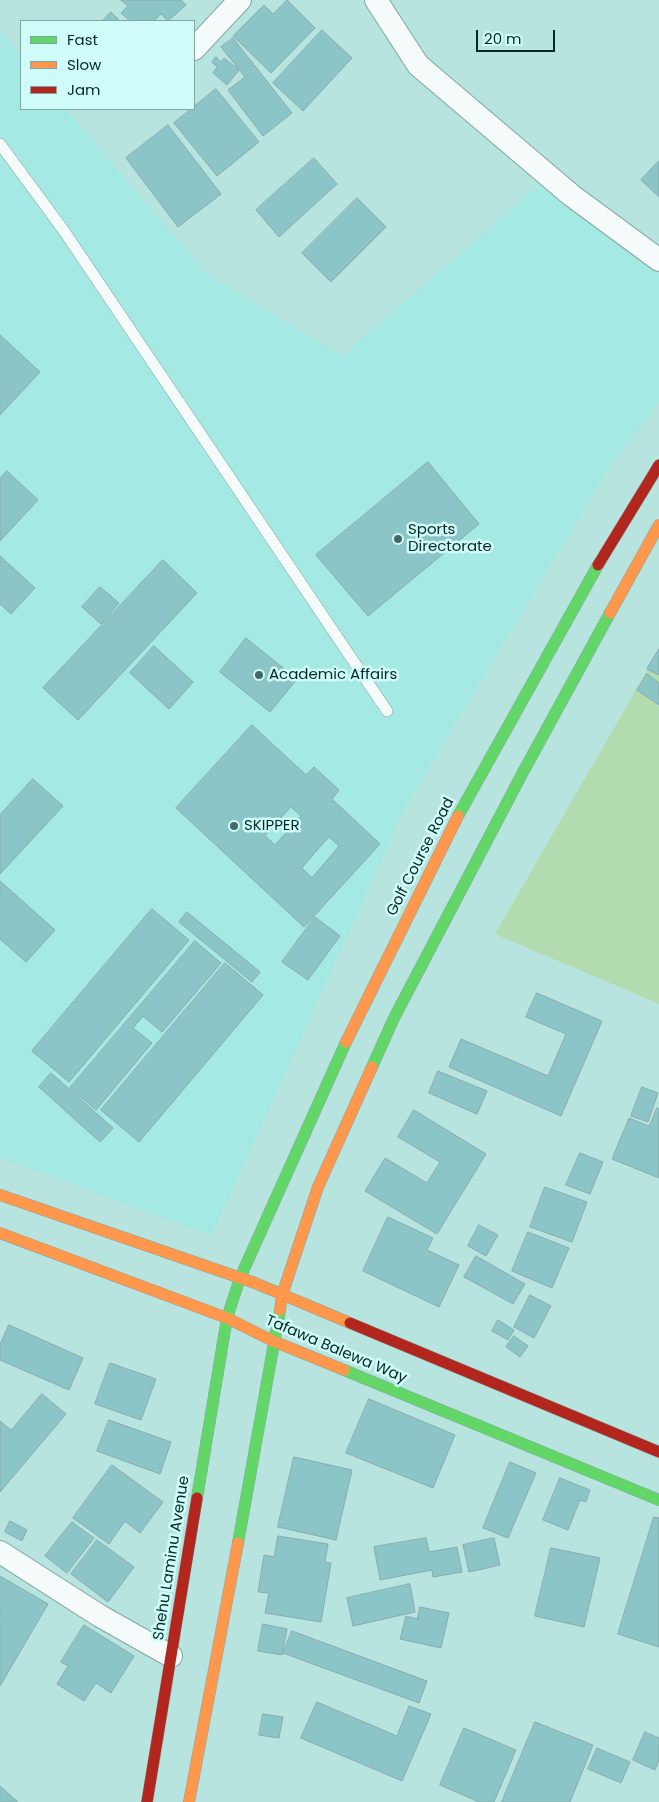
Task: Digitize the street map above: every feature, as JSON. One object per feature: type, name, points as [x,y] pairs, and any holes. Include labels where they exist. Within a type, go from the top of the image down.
[{"type":"street","points":[[195,48],[240,0]]},
{"type":"street","points":[[376,0],[418,65],[571,195],[659,260]]},
{"type":"street","name":"Golf Course Road","points":[[227,1318],[240,1278],[363,1004],[476,780],[610,544],[659,465]]},
{"type":"street","points":[[189,1802],[262,1421],[273,1341],[282,1295],[318,1187],[394,1018],[522,774],[631,556],[659,525]]},
{"type":"street","points":[[610,544],[631,556]]},
{"type":"street","name":"Tafawa Balewa Way","points":[[0,1195],[240,1278],[659,1452]]},
{"type":"street","name":"Tafawa Balewa Way","points":[[0,1233],[227,1318],[273,1341],[659,1500]]},
{"type":"street","name":"Shehu Laminu Avenue","points":[[147,1802],[227,1318]]},
{"type":"street","points":[[0,1552],[100,1616],[171,1656]]},
{"type":"lane","points":[[0,144],[64,231],[387,711]]},
{"type":"shaded area","points":[[0,31],[20,55],[20,110],[67,110],[206,273],[342,356],[540,184],[659,272],[659,402],[611,465],[405,808],[212,1235],[0,1157]]},
{"type":"green space","points":[[659,650],[659,1004],[495,934]]},
{"type":"building","points":[[121,0],[181,0],[186,5],[169,20],[161,14],[155,20],[129,20],[121,13],[128,6]]},
{"type":"building","points":[[287,0],[315,28],[271,73],[233,36],[264,5],[273,14]]},
{"type":"building","points":[[111,12],[119,20],[103,20]]},
{"type":"building","points":[[322,30],[352,58],[303,111],[273,83]]},
{"type":"building","points":[[233,38],[292,113],[263,136],[228,90],[245,77],[221,47]]},
{"type":"building","points":[[216,57],[221,62],[224,58],[239,70],[227,85],[213,73],[217,67],[212,62]]},
{"type":"building","points":[[216,89],[259,142],[217,176],[174,123],[190,110],[195,110],[195,106]]},
{"type":"building","points":[[168,125],[221,194],[178,227],[126,158]]},
{"type":"building","points":[[314,158],[337,184],[279,237],[256,210]]},
{"type":"building","points":[[659,161],[659,197],[641,180]]},
{"type":"building","points":[[357,198],[386,227],[331,282],[302,253]]},
{"type":"building","points":[[0,335],[40,372],[0,415]]},
{"type":"building","name":"Sports Directorate","points":[[428,462],[479,524],[368,616],[316,555]]},
{"type":"building","points":[[7,471],[38,500],[0,541],[0,479]]},
{"type":"building","points":[[0,556],[35,588],[11,614],[0,604]]},
{"type":"building","points":[[163,560],[197,593],[78,720],[43,688]]},
{"type":"building","points":[[100,587],[119,603],[101,624],[82,607]]},
{"type":"building","name":"Academic Affairs","points":[[246,638],[297,679],[270,712],[220,672]]},
{"type":"building","points":[[154,646],[193,682],[169,709],[130,673]]},
{"type":"building","points":[[659,649],[659,675],[647,669]]},
{"type":"building","points":[[647,674],[659,683],[659,705],[637,690]]},
{"type":"building","name":"SKIPPER","points":[[252,725],[306,775],[314,767],[339,790],[332,799],[380,844],[304,927],[176,808]],"holes":[[[291,807],[301,816],[275,845],[265,836]],[[329,837],[339,846],[312,878],[302,868]]]},
{"type":"building","points":[[33,779],[63,806],[0,874],[0,815]]},
{"type":"building","points":[[0,881],[55,930],[26,962],[0,939]]},
{"type":"building","points":[[152,909],[189,940],[69,1082],[32,1051]]},
{"type":"building","points":[[187,912],[260,972],[252,982],[179,922]]},
{"type":"building","points":[[315,917],[340,936],[308,980],[282,962]]},
{"type":"building","points":[[195,941],[221,963],[162,1032],[143,1016],[133,1028],[152,1043],[96,1110],[70,1088]]},
{"type":"building","points":[[225,963],[263,995],[139,1142],[101,1110]]},
{"type":"building","points":[[537,993],[602,1021],[561,1116],[449,1067],[461,1039],[548,1076],[566,1034],[526,1017]]},
{"type":"building","points":[[438,1071],[487,1091],[477,1114],[429,1093]]},
{"type":"building","points":[[51,1073],[113,1128],[100,1142],[39,1087]]},
{"type":"building","points":[[642,1087],[658,1093],[648,1122],[631,1116]]},
{"type":"building","points":[[657,1108],[659,1109],[659,1178],[612,1159],[629,1118],[649,1126]]},
{"type":"building","points":[[414,1110],[486,1154],[437,1234],[365,1191],[385,1158],[427,1183],[440,1162],[398,1137]]},
{"type":"building","points":[[580,1153],[603,1162],[590,1194],[566,1185]]},
{"type":"building","points":[[545,1187],[587,1202],[572,1242],[530,1227]]},
{"type":"building","points":[[388,1217],[433,1238],[427,1250],[459,1265],[439,1307],[363,1271]]},
{"type":"building","points":[[479,1225],[498,1235],[486,1256],[468,1246]]},
{"type":"building","points":[[528,1232],[569,1248],[552,1288],[512,1271]]},
{"type":"building","points":[[476,1256],[525,1284],[513,1304],[464,1277]]},
{"type":"building","points":[[530,1295],[551,1306],[534,1338],[514,1327]]},
{"type":"building","points":[[498,1320],[514,1330],[508,1340],[492,1331]]},
{"type":"building","points":[[9,1325],[83,1358],[69,1390],[0,1360],[0,1345]]},
{"type":"building","points":[[514,1336],[528,1346],[520,1357],[506,1347]]},
{"type":"building","points":[[110,1363],[156,1379],[141,1420],[95,1404]]},
{"type":"building","points":[[42,1394],[66,1414],[0,1492],[0,1421],[11,1430]]},
{"type":"building","points":[[369,1399],[455,1435],[433,1488],[346,1453]]},
{"type":"building","points":[[109,1420],[171,1442],[160,1474],[97,1451]]},
{"type":"building","points":[[294,1457],[352,1470],[336,1540],[278,1527]]},
{"type":"building","points":[[510,1462],[536,1473],[508,1538],[483,1528]]},
{"type":"building","points":[[112,1465],[163,1502],[140,1533],[125,1521],[109,1544],[73,1518]]},
{"type":"building","points":[[560,1478],[590,1490],[586,1502],[580,1500],[568,1530],[543,1520]]},
{"type":"building","points":[[654,1517],[659,1518],[659,1647],[618,1634]]},
{"type":"building","points":[[10,1521],[27,1530],[22,1541],[5,1532]]},
{"type":"building","points":[[72,1522],[94,1538],[67,1573],[45,1556]]},
{"type":"building","points":[[278,1536],[328,1544],[325,1562],[331,1563],[321,1622],[265,1613],[269,1593],[258,1592],[264,1555],[274,1557]]},
{"type":"building","points":[[426,1538],[429,1552],[457,1547],[462,1572],[433,1577],[432,1570],[380,1580],[374,1547]]},
{"type":"building","points":[[494,1538],[500,1565],[469,1572],[463,1545]]},
{"type":"building","points":[[97,1540],[134,1567],[108,1602],[71,1574]]},
{"type":"building","points":[[551,1548],[600,1558],[584,1627],[535,1616]]},
{"type":"building","points":[[0,1576],[48,1604],[0,1686]]},
{"type":"building","points":[[410,1584],[415,1612],[353,1626],[347,1598]]},
{"type":"building","points":[[420,1607],[449,1613],[441,1648],[400,1639],[406,1616],[417,1619]]},
{"type":"building","points":[[263,1624],[287,1629],[282,1655],[258,1651]]},
{"type":"building","points":[[84,1625],[134,1656],[111,1693],[96,1683],[84,1701],[57,1684],[68,1666],[61,1662]]},
{"type":"building","points":[[292,1631],[427,1681],[419,1703],[283,1653]]},
{"type":"building","points":[[317,1702],[397,1736],[409,1706],[431,1714],[402,1781],[301,1738]]},
{"type":"building","points":[[263,1714],[283,1717],[279,1738],[259,1735]]},
{"type":"building","points":[[535,1722],[593,1745],[570,1802],[502,1802]]},
{"type":"building","points":[[464,1728],[516,1750],[494,1802],[479,1802],[440,1785]]},
{"type":"building","points":[[645,1732],[659,1738],[659,1760],[655,1770],[633,1760]]},
{"type":"building","points":[[597,1748],[630,1762],[621,1783],[588,1769]]},
{"type":"building","points":[[0,1786],[18,1802],[0,1802]]},
{"type":"traffic: fast","points":[[458,816],[598,565]]},
{"type":"traffic: fast","points":[[372,1067],[394,1018],[522,774],[610,613]]},
{"type":"traffic: fast","points":[[197,1498],[227,1318],[240,1278],[346,1042]]},
{"type":"traffic: fast","points":[[238,1543],[280,1310]]},
{"type":"traffic: fast","points":[[344,1370],[659,1500]]},
{"type":"traffic: slow","points":[[610,613],[659,525]]},
{"type":"traffic: slow","points":[[346,1042],[458,816]]},
{"type":"traffic: slow","points":[[280,1310],[282,1295],[318,1187],[372,1067]]},
{"type":"traffic: slow","points":[[0,1195],[255,1283],[350,1323]]},
{"type":"traffic: slow","points":[[0,1233],[227,1318],[273,1341],[344,1370]]},
{"type":"traffic: slow","points":[[189,1802],[238,1543]]},
{"type":"traffic: jam","points":[[598,565],[659,465]]},
{"type":"traffic: jam","points":[[350,1323],[659,1452]]},
{"type":"traffic: jam","points":[[147,1802],[197,1498]]},
{"type":"place","name":"Sports Directorate","points":[[398,539]]},
{"type":"place","name":"Academic Affairs","points":[[259,675]]},
{"type":"place","name":"SKIPPER","points":[[234,826]]}]
